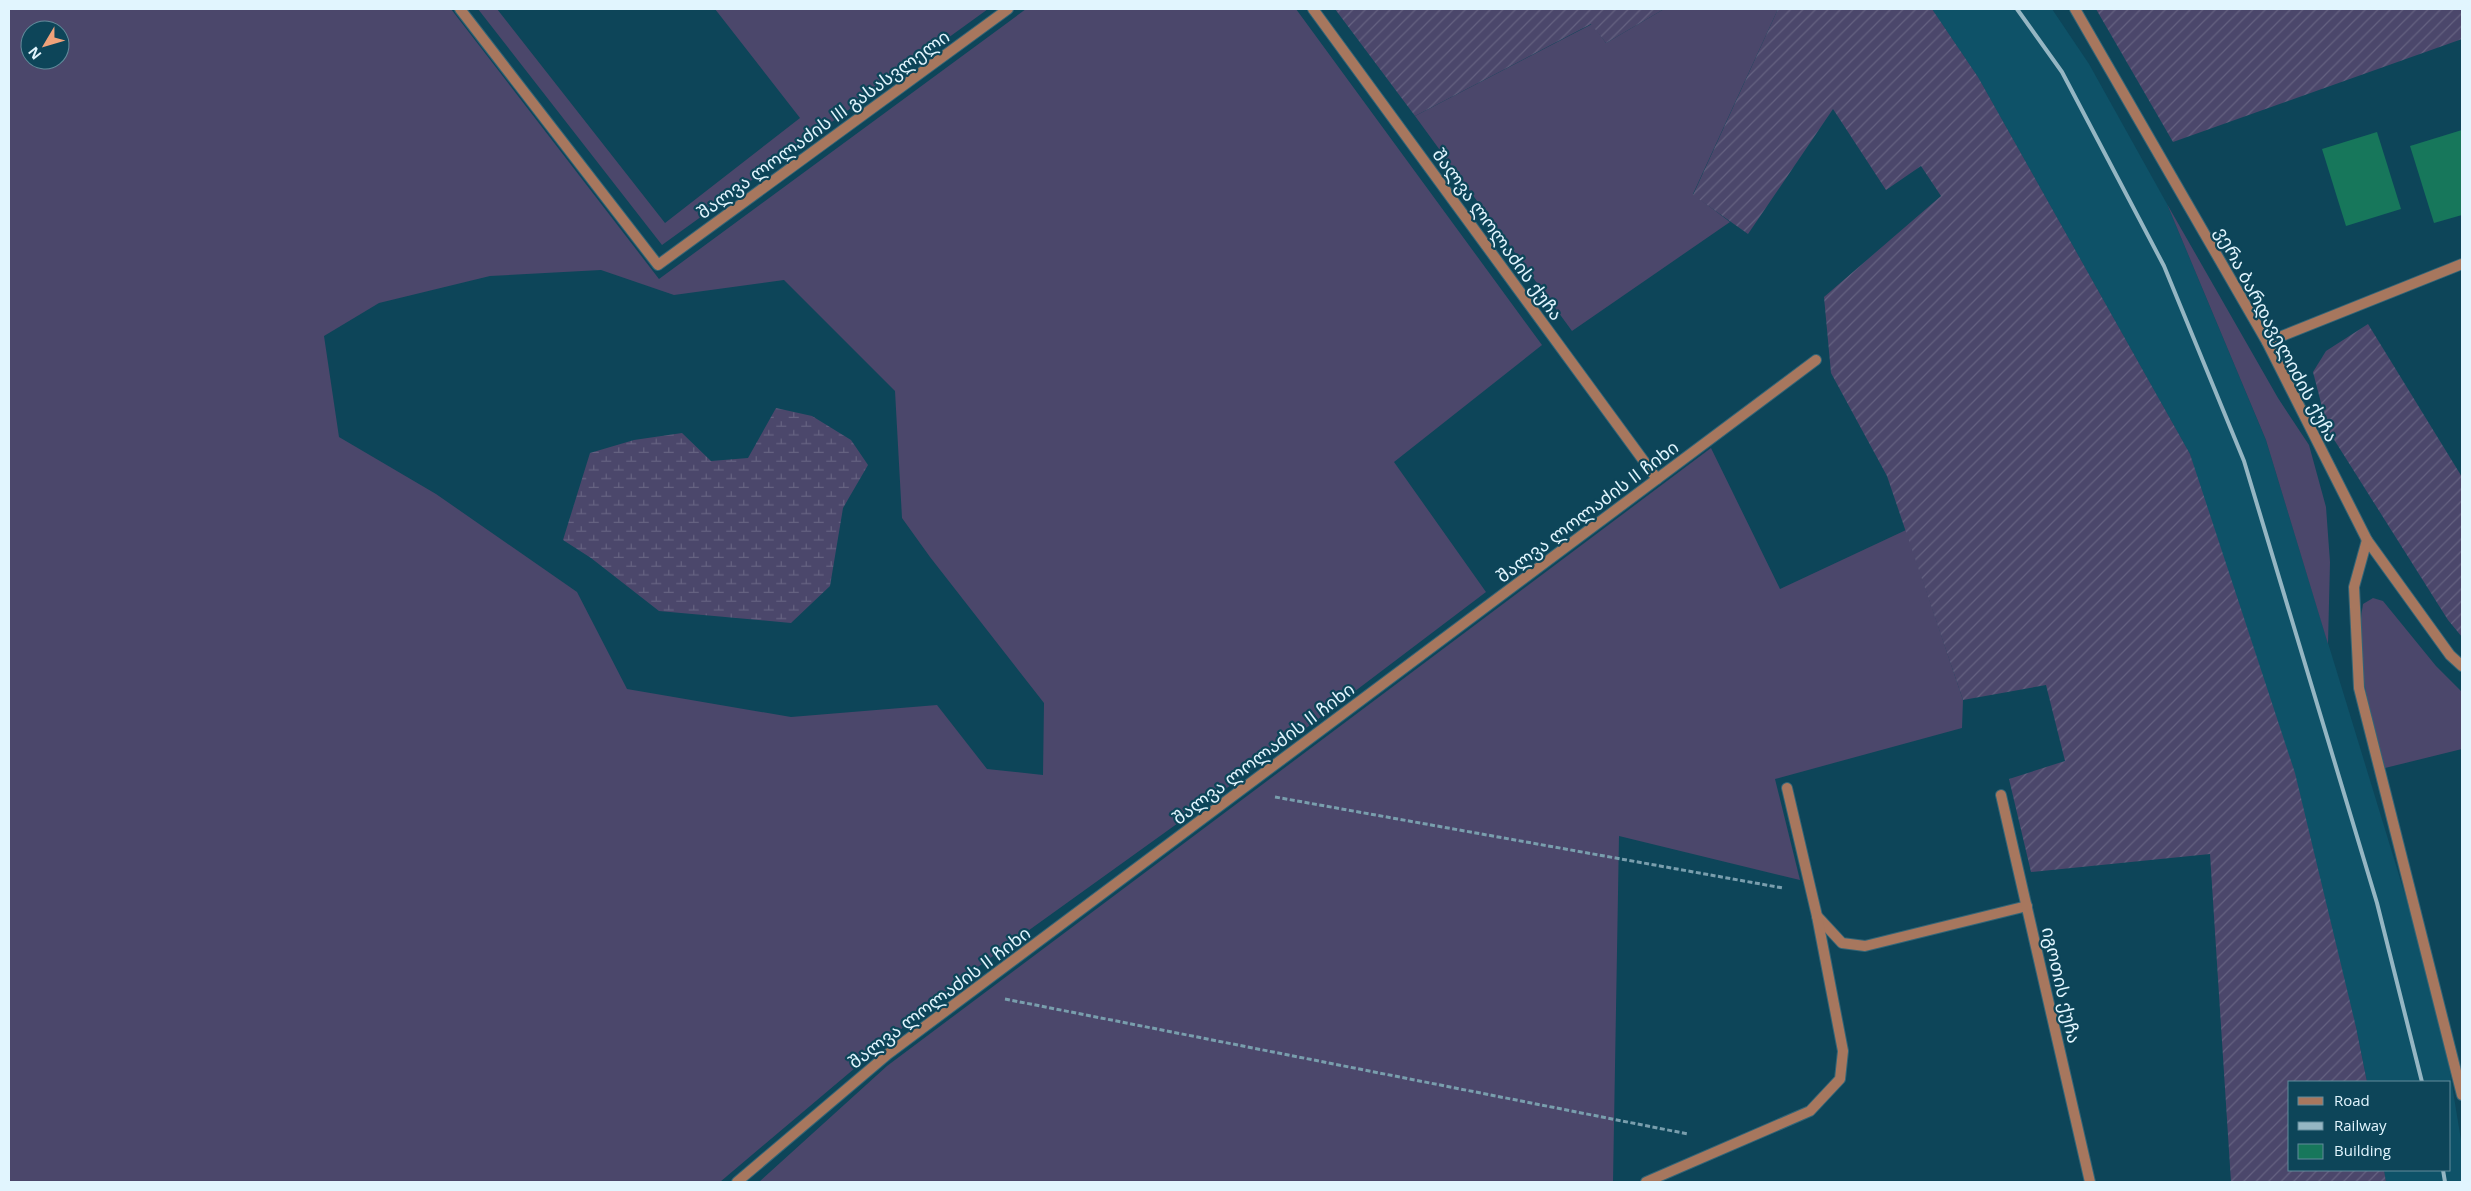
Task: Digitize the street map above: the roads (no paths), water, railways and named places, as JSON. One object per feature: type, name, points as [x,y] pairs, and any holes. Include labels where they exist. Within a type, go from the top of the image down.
[{"type":"street","name":"შალვა ლოლაძის III გასასვლელი","points":[[460,9],[658,265],[1008,9]]},
{"type":"street","name":"შალვა ლოლაძის ქუჩა","points":[[1313,9],[1658,479]]},
{"type":"street","name":"ვერა ბარდაველიძის ქუჩა","points":[[2075,9],[2267,342],[2367,540],[2450,654],[2462,666]]},
{"type":"street","points":[[2267,342],[2462,264]]},
{"type":"street","name":"შალვა ლოლაძის II ჩიხი","points":[[737,1182],[888,1054],[1816,360]]},
{"type":"street","points":[[2367,540],[2354,587],[2359,688],[2462,1095]]},
{"type":"street","points":[[1646,1182],[1810,1111],[1840,1079],[1843,1051],[1817,916],[1787,788]]},
{"type":"street","name":"იგოთის ქუჩა","points":[[2001,795],[2090,1182]]},
{"type":"street","points":[[1817,916],[1842,943],[1865,946],[2026,906]]},
{"type":"railway","points":[[2017,9],[2062,72],[2164,266],[2244,461],[2377,903],[2422,1081]]},
{"type":"railway","points":[[2443,1171],[2445,1182]]}]
